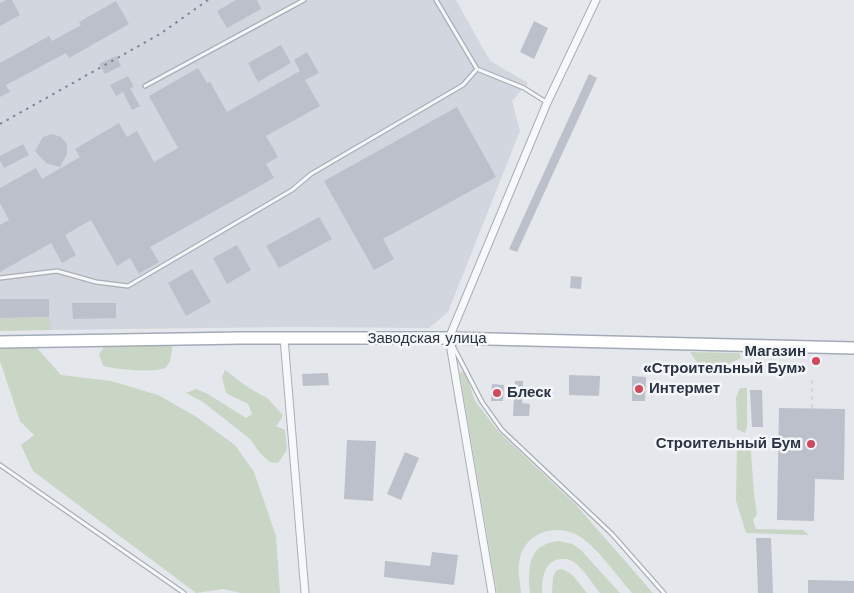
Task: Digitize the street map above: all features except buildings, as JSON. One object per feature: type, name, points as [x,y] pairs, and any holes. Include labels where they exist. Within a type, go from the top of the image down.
[{"type":"main road","name":"Заводская улица","points":[[0,342],[449,338],[854,348]]},
{"type":"street","points":[[492,593],[449,338],[547,103],[596,0]]},
{"type":"street","points":[[284,338],[305,593]]},
{"type":"lane","points":[[145,86],[304,0]]},
{"type":"lane","points":[[436,0],[477,69],[524,88],[547,103]]},
{"type":"lane","points":[[0,278],[57,271],[96,282],[128,286],[292,190],[311,174],[463,85],[477,69]]},
{"type":"lane","points":[[449,338],[482,402],[502,430],[612,534],[664,593]]},
{"type":"lane","points":[[0,465],[184,593]]},
{"type":"path","points":[[812,376],[812,408]]},
{"type":"shaded area","points":[[0,0],[456,0],[490,61],[528,83],[512,101],[520,131],[448,312],[429,328],[290,327],[51,330],[48,317],[0,318]]},
{"type":"green space","points":[[49,317],[51,330],[0,331],[0,318]]},
{"type":"green space","points":[[173,344],[168,365],[154,370],[146,371],[103,366],[99,354],[104,347]]},
{"type":"green space","points":[[0,348],[37,348],[61,375],[111,381],[158,395],[195,416],[235,445],[254,472],[276,536],[280,593],[241,593],[223,589],[196,593],[33,471],[21,445],[34,435],[20,421],[0,361]]},
{"type":"green space","points":[[690,352],[739,353],[741,358],[726,365],[699,365]]},
{"type":"green space","points":[[225,370],[249,388],[267,398],[282,414],[282,418],[276,426],[285,430],[287,450],[278,463],[270,462],[260,453],[250,439],[203,402],[186,393],[196,389],[208,394],[246,418],[252,414],[248,404],[226,393],[222,377]]},
{"type":"green space","points":[[461,371],[466,374],[475,401],[499,432],[576,505],[653,593],[632,593],[586,541],[570,532],[552,530],[536,536],[523,549],[519,567],[521,593],[497,593],[460,375]]},
{"type":"green space","points":[[740,388],[747,388],[747,427],[745,433],[737,429],[736,398]]},
{"type":"green space","points":[[741,438],[750,439],[757,514],[753,520],[756,529],[803,530],[809,535],[746,533],[736,501],[737,445]]},
{"type":"green space","points":[[558,541],[572,544],[580,549],[620,593],[600,593],[579,566],[571,560],[561,559],[552,562],[546,569],[542,593],[530,593],[530,567],[535,553],[540,547]]},
{"type":"green space","points":[[561,569],[572,575],[587,593],[552,593],[553,577],[556,571]]},
{"type":"railway","points":[[0,124],[160,34],[208,0]]},
{"type":"place","name":"Магазин «Строительный Бум»","points":[[816,361]]},
{"type":"place","name":"Интермет","points":[[639,389]]},
{"type":"place","name":"Блеск","points":[[497,393]]},
{"type":"place","name":"Строительный Бум","points":[[811,444]]}]
